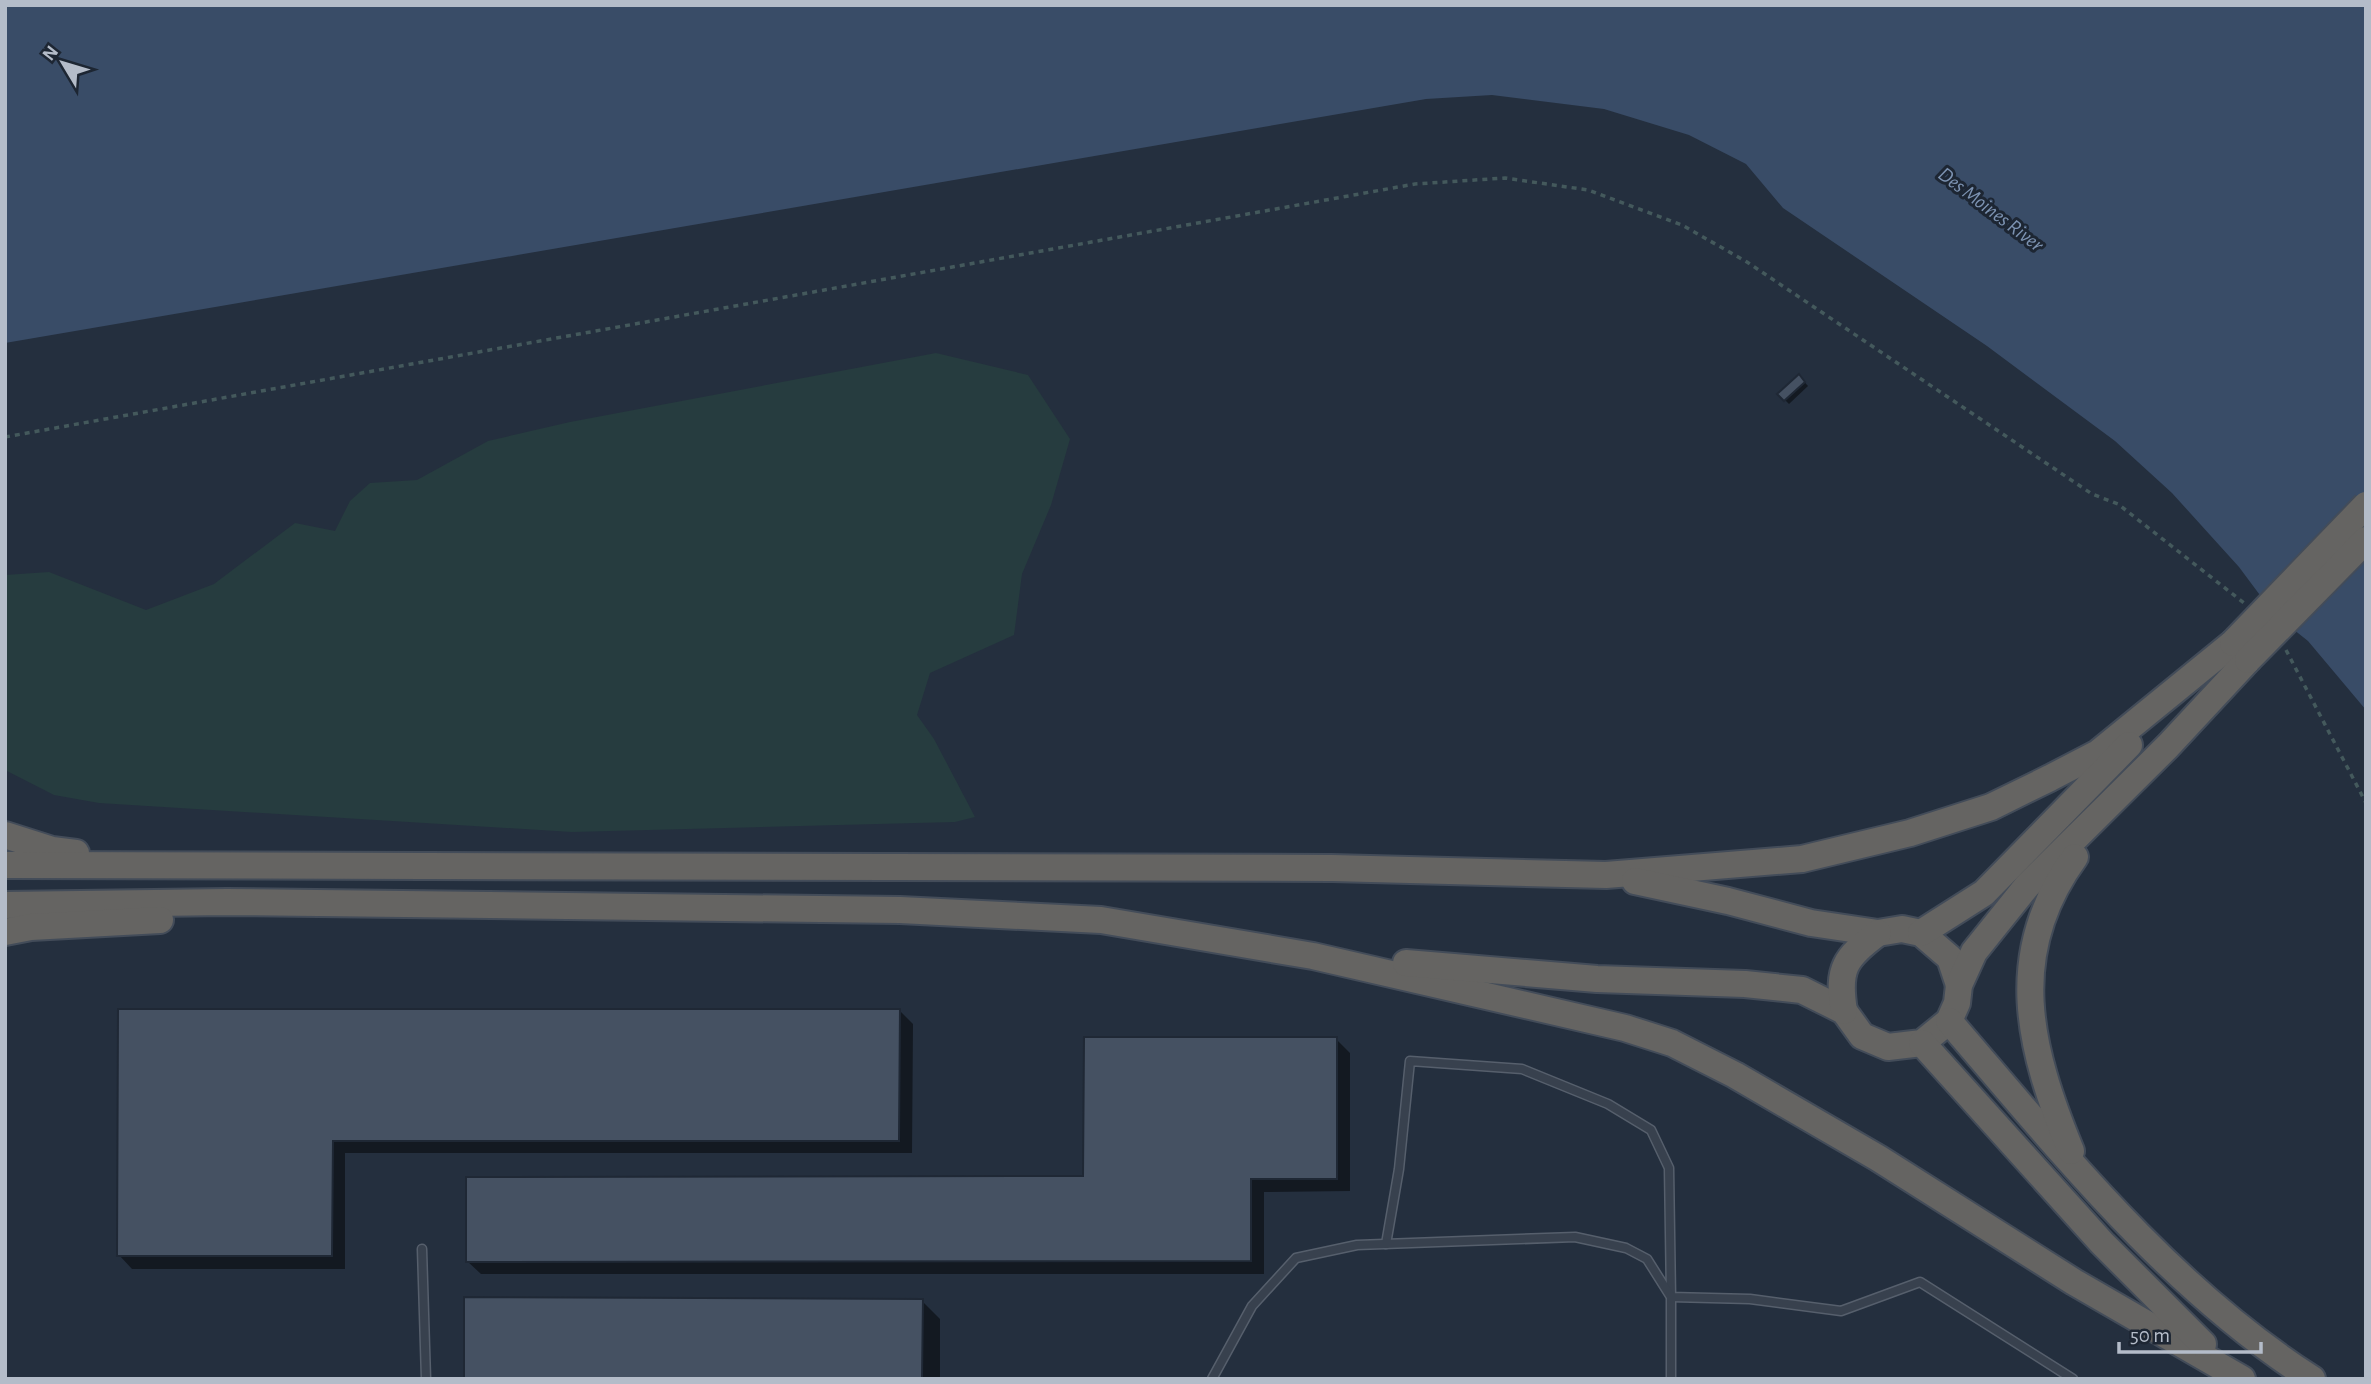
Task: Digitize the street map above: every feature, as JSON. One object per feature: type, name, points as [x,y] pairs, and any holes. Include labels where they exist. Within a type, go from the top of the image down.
[{"type":"highway","points":[[2080,1172],[2047,1094],[2032,1037],[2031,968],[2039,925],[2055,884],[2121,793],[2366,505]]},
{"type":"highway","points":[[5,865],[202,868],[1332,868],[1606,875],[1802,859],[1910,833],[1991,807],[2098,753],[2196,676],[2241,652],[2366,540]]},
{"type":"highway","points":[[1921,933],[1984,893],[2196,676]]},
{"type":"highway","points":[[1313,956],[1597,979],[1745,984],[1802,990],[1844,1011],[1862,1035],[1888,1047],[1922,1043],[1949,1021],[1957,1003],[1959,985],[1974,952],[2027,886],[2121,793]]},
{"type":"highway","points":[[5,835],[52,850],[202,868]]},
{"type":"highway","points":[[1606,875],[1728,901],[1811,923],[1878,933],[1902,929],[1921,933],[1950,958],[1959,985]]},
{"type":"highway","points":[[5,905],[227,902],[900,910],[1101,920],[1313,956],[1625,1028],[1672,1043],[1735,1075],[1878,1158],[2074,1282],[2235,1374]]},
{"type":"highway","points":[[5,932],[31,928],[420,905]]},
{"type":"highway","points":[[1844,1011],[1840,985],[1851,953],[1878,933]]},
{"type":"highway","points":[[1949,1021],[2080,1172],[2168,1266],[2280,1358],[2312,1379]]},
{"type":"highway","points":[[1922,1043],[2102,1243],[2235,1374]]},
{"type":"lane","points":[[1386,1244],[1399,1169],[1410,1061],[1522,1069],[1608,1104],[1651,1130],[1670,1168],[1671,1379]]},
{"type":"lane","points":[[1212,1379],[1252,1306],[1296,1258],[1357,1245],[1575,1237],[1626,1248],[1647,1259],[1671,1297]]},
{"type":"lane","points":[[422,1249],[426,1379]]},
{"type":"lane","points":[[1671,1297],[1750,1299],[1841,1311],[1920,1282],[2073,1379]]},
{"type":"path","points":[[5,437],[1415,184],[1505,178],[1588,190],[1682,225],[1747,262],[2092,494]]},
{"type":"green space","points":[[936,353],[1028,375],[1070,439],[1051,505],[1022,574],[1014,635],[930,673],[917,715],[934,739],[975,817],[955,822],[572,832],[99,803],[54,795],[5,770],[5,575],[49,572],[146,610],[214,584],[295,523],[335,531],[350,501],[370,483],[417,480],[488,441],[570,422]]},
{"type":"water","name":"Des Moines River","points":[[5,5],[2366,5],[2366,710],[2308,641],[2274,614],[2239,567],[2172,493],[2115,441],[1987,346],[1783,208],[1746,164],[1689,135],[1604,109],[1492,95],[1426,99],[5,343]]},
{"type":"building","points":[[1799,374],[1805,382],[1784,401],[1777,394]]},
{"type":"building","points":[[118,1009],[900,1009],[899,1141],[333,1141],[332,1256],[117,1256]]},
{"type":"building","points":[[1084,1037],[1337,1037],[1337,1179],[1251,1179],[1251,1261],[466,1262],[466,1177],[1083,1176]]},
{"type":"building","points":[[464,1297],[923,1299],[922,1379],[464,1379]]}]
